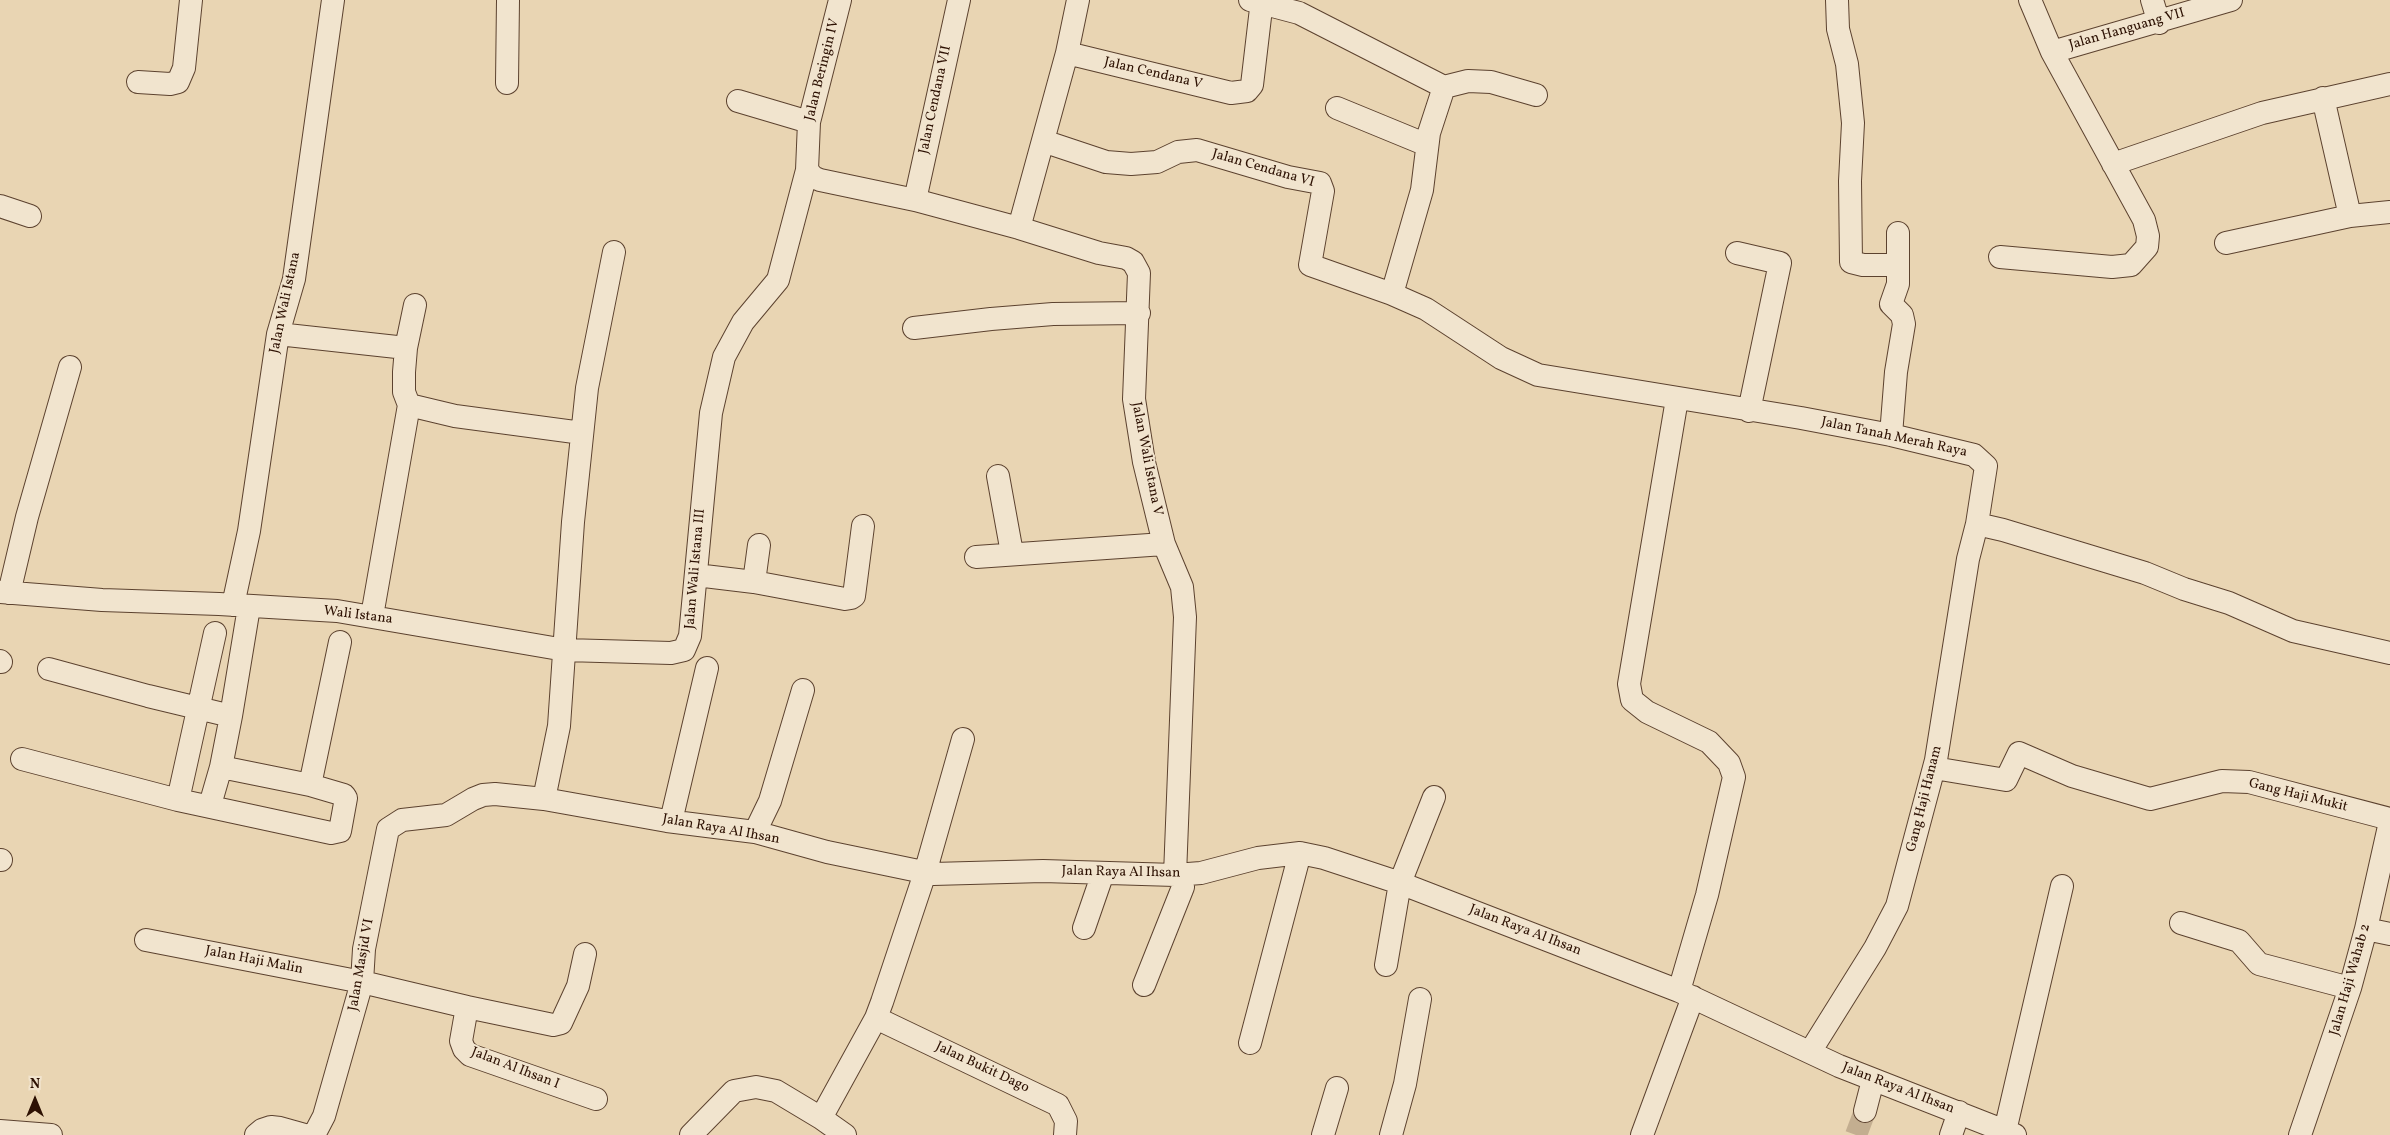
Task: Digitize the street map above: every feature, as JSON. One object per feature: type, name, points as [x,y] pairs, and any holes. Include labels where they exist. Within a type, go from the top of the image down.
[{"type":"street","points":[[138,82],[170,84],[178,82],[184,68],[191,0]]},
{"type":"street","name":"Jalan Wali Istana","points":[[210,805],[221,767],[231,716],[249,531],[278,334],[294,279],[333,0]]},
{"type":"street","points":[[507,83],[508,0]]},
{"type":"street","name":"Jalan Beringin IV","points":[[806,170],[809,122],[840,0]]},
{"type":"street","name":"Jalan Cendana VII","points":[[915,200],[958,0]]},
{"type":"street","points":[[1019,228],[1067,54],[1078,0]]},
{"type":"street","points":[[1837,0],[1838,29],[1847,64],[1853,123],[1850,207],[1851,262],[1863,265],[1898,265]]},
{"type":"street","points":[[2000,257],[2112,267],[2132,265],[2146,248],[2148,236],[2144,220],[2052,52],[2030,0]]},
{"type":"street","points":[[2152,0],[2159,22]]},
{"type":"street","name":"Jalan Hanguang VII","points":[[2052,52],[2231,0]]},
{"type":"street","points":[[1258,1],[1299,13],[1444,88],[1468,81],[1491,82],[1536,95]]},
{"type":"street","name":"Jalan Cendana V","points":[[1067,54],[1231,93],[1240,93],[1252,85],[1258,1]]},
{"type":"street","points":[[2113,164],[2262,112],[2390,84]]},
{"type":"street","points":[[1392,294],[1422,190],[1428,156],[1429,134],[1444,88]]},
{"type":"street","points":[[2323,98],[2350,216]]},
{"type":"street","points":[[738,101],[809,122]]},
{"type":"street","points":[[1337,108],[1427,146]]},
{"type":"street","name":"Jalan Cendana VI","points":[[1043,141],[1106,162],[1131,164],[1157,162],[1178,152],[1197,150],[1288,177],[1320,183],[1323,192],[1310,265],[1392,294]]},
{"type":"street","name":"Jalan Wali Istana V","points":[[806,170],[813,177],[820,180],[915,200],[1019,228],[1099,253],[1126,258],[1133,262],[1140,273],[1134,399],[1144,462],[1164,544],[1182,587],[1185,617],[1183,879],[1144,985]]},
{"type":"street","name":"Jalan Wali Istana III","points":[[565,650],[672,653],[684,650],[690,636],[711,413],[724,357],[743,322],[778,280],[806,170]]},
{"type":"street","points":[[0,206],[30,216]]},
{"type":"street","points":[[2226,243],[2350,216],[2390,212]]},
{"type":"street","points":[[1891,435],[1896,372],[1904,324],[1902,315],[1891,304],[1898,284],[1898,233]]},
{"type":"street","points":[[544,799],[560,726],[587,388],[614,252]]},
{"type":"street","points":[[1737,253],[1780,263],[1749,410]]},
{"type":"street","name":"Jalan Tanah Merah Raya","points":[[1392,294],[1426,309],[1501,358],[1538,375],[1891,435],[1974,455],[1986,466],[1977,524]]},
{"type":"street","points":[[372,616],[409,405],[404,392],[406,348],[415,305]]},
{"type":"street","points":[[914,328],[991,318],[1053,314],[1139,313]]},
{"type":"street","points":[[278,334],[406,348]]},
{"type":"street","points":[[4,592],[70,367]]},
{"type":"street","points":[[1642,1135],[1686,994],[1734,777],[1729,762],[1709,742],[1647,712],[1632,700],[1629,684],[1677,399]]},
{"type":"street","points":[[409,405],[455,416],[582,432]]},
{"type":"street","points":[[998,476],[1012,553]]},
{"type":"street","points":[[1977,524],[2003,530],[2145,573],[2184,590],[2229,603],[2293,631],[2390,653]]},
{"type":"street","name":"Gang Haji Hanam","points":[[1810,1052],[1875,948],[1897,906],[1934,768],[1968,559],[1977,524]]},
{"type":"street","points":[[696,575],[754,582],[845,599],[851,598],[854,596],[863,526]]},
{"type":"street","points":[[976,557],[1012,553],[1164,544]]},
{"type":"street","points":[[754,582],[759,545]]},
{"type":"street","name":"Wali Istana","points":[[4,592],[102,600],[337,611],[565,650]]},
{"type":"street","points":[[178,800],[215,633]]},
{"type":"street","points":[[310,785],[340,642]]},
{"type":"street","points":[[671,821],[707,668]]},
{"type":"street","points":[[49,669],[231,716]]},
{"type":"street","points":[[755,832],[770,801],[803,690]]},
{"type":"street","points":[[821,1118],[876,1018],[894,971],[929,873],[963,739]]},
{"type":"street","name":"Gang Haji Mukit","points":[[1934,768],[2006,780],[2019,752],[2072,776],[2150,799],[2222,781],[2249,782],[2390,820]]},
{"type":"street","points":[[22,759],[178,800],[210,805],[331,833],[340,831],[346,798],[344,795],[310,785],[221,767]]},
{"type":"street","name":"Jalan Raya Al Ihsan","points":[[395,823],[402,820],[446,815],[482,795],[544,799],[671,821],[755,832],[827,852],[929,873],[1103,873],[1183,879],[1258,858],[1300,853],[1324,858],[1400,883],[1686,994],[1873,1080],[2010,1133]]},
{"type":"street","points":[[1386,966],[1400,883],[1434,797]]},
{"type":"street","name":"Jalan Haji Wahab 2","points":[[2300,1135],[2350,988],[2366,929],[2390,820]]},
{"type":"street","name":"Jalan Masjid VI","points":[[314,1135],[324,1116],[362,982],[364,949],[385,842],[388,830],[395,823]]},
{"type":"street","points":[[1250,1043],[1300,853]]},
{"type":"street","points":[[1084,928],[1103,873]]},
{"type":"street","points":[[2010,1133],[2062,886]]},
{"type":"street","points":[[2181,923],[2239,941],[2259,964],[2350,988]]},
{"type":"street","points":[[2366,929],[2390,934]]},
{"type":"street","name":"Jalan Haji Malin","points":[[146,940],[362,982]]},
{"type":"street","points":[[362,982],[553,1025],[561,1023],[578,986],[584,954]]},
{"type":"street","points":[[1391,1135],[1405,1084],[1420,999]]},
{"type":"street","name":"Jalan Al Ihsan I","points":[[467,1007],[461,1041],[464,1049],[470,1055],[596,1099]]},
{"type":"street","name":"Jalan Bukit Dago","points":[[876,1018],[1058,1105],[1066,1121],[1065,1135]]},
{"type":"street","points":[[1865,1111],[1873,1080]]},
{"type":"street","points":[[691,1135],[734,1091],[756,1087],[776,1092],[821,1118],[844,1135]]},
{"type":"street","points":[[1323,1135],[1337,1088]]},
{"type":"street","points":[[1951,1135],[1959,1112]]},
{"type":"street","points":[[256,1135],[270,1127],[305,1135]]},
{"type":"street","points":[[0,1132],[50,1135]]},
{"type":"tunnel","points":[[1856,1135],[1865,1111]]}]
